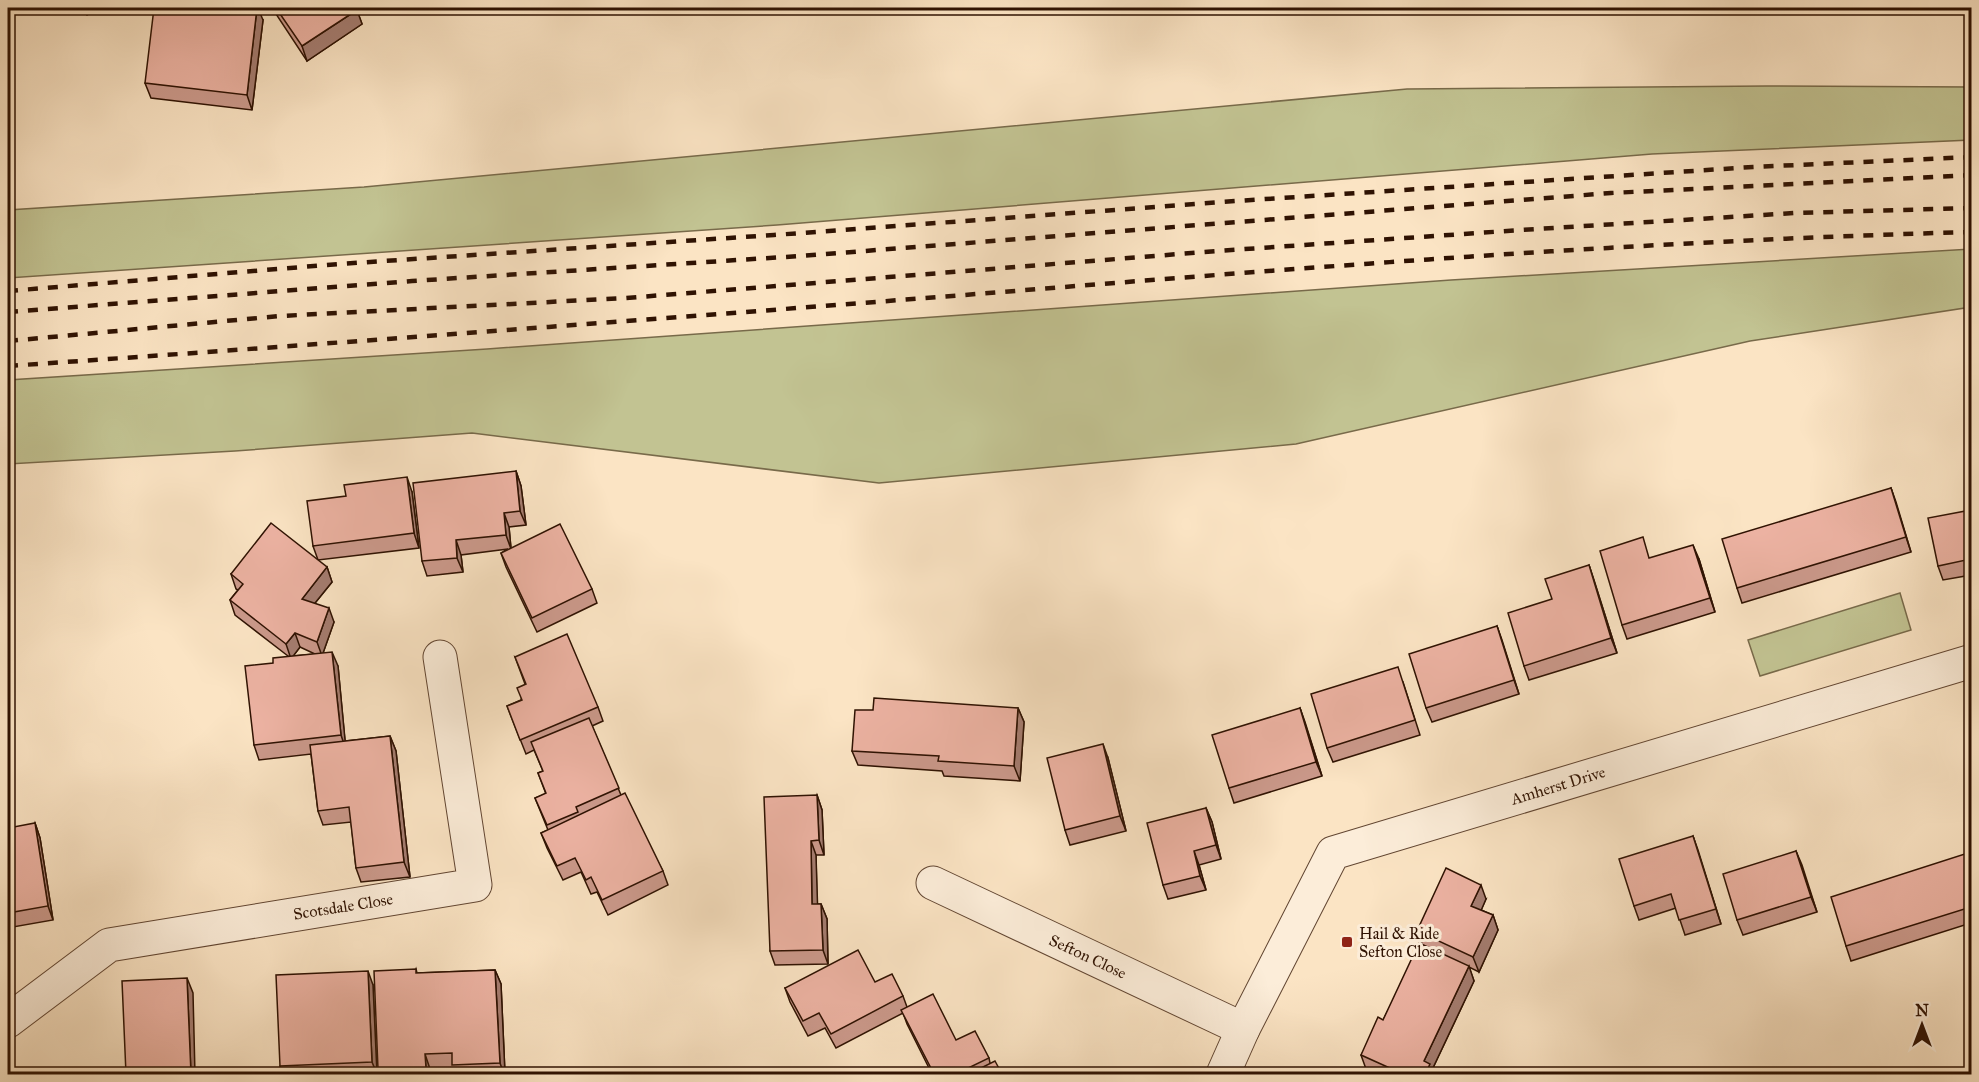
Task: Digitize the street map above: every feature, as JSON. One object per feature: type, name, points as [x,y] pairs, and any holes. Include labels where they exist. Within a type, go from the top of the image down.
[{"type":"street","name":"Scotsdale Close","points":[[8,1021],[109,945],[475,885],[440,657]]},
{"type":"street","name":"Amherst Drive","points":[[1222,1074],[1332,853],[1971,661]]},
{"type":"street","name":"Sefton Close","points":[[933,883],[1243,1029]]},
{"type":"green space","points":[[1971,87],[1971,140],[1652,154],[777,225],[8,278],[8,210],[364,187],[1407,89]]},
{"type":"green space","points":[[1971,249],[1971,307],[1750,341],[1296,444],[879,483],[472,433],[235,451],[8,464],[8,380],[487,349],[1451,280]]},
{"type":"green space","points":[[1900,593],[1911,630],[1760,676],[1748,640]]},
{"type":"building","points":[[154,8],[257,8],[247,95],[145,83]]},
{"type":"building","points":[[276,8],[356,8],[357,10],[302,46]]},
{"type":"building","points":[[516,471],[520,511],[504,513],[506,535],[456,540],[457,558],[422,561],[413,483]]},
{"type":"building","points":[[407,477],[414,533],[313,546],[307,501],[346,496],[344,485]]},
{"type":"building","points":[[1891,488],[1906,537],[1737,588],[1722,539]]},
{"type":"building","points":[[1971,510],[1971,559],[1938,566],[1928,518]]},
{"type":"building","points":[[271,523],[327,567],[302,599],[329,608],[317,642],[295,633],[286,644],[230,600],[243,584],[231,574]]},
{"type":"building","points":[[560,524],[592,589],[532,618],[501,553]]},
{"type":"building","points":[[1643,537],[1649,558],[1693,545],[1710,598],[1622,625],[1600,551]]},
{"type":"building","points":[[1589,565],[1611,638],[1524,666],[1508,613],[1552,599],[1545,579]]},
{"type":"building","points":[[1497,626],[1514,680],[1426,708],[1409,654]]},
{"type":"building","points":[[567,634],[598,707],[520,740],[507,706],[522,700],[517,688],[526,684],[515,657]]},
{"type":"building","points":[[332,652],[341,735],[254,745],[245,666],[273,663],[273,658]]},
{"type":"building","points":[[1398,667],[1415,720],[1327,748],[1311,694]]},
{"type":"building","points":[[874,698],[1018,708],[1014,766],[938,761],[939,756],[852,751],[855,710],[873,710]]},
{"type":"building","points":[[1300,708],[1316,762],[1229,788],[1212,735]]},
{"type":"building","points":[[589,718],[619,788],[576,807],[578,812],[547,825],[535,798],[546,793],[538,773],[543,771],[531,742]]},
{"type":"building","points":[[390,736],[404,862],[356,868],[349,807],[318,811],[310,745]]},
{"type":"building","points":[[1103,744],[1120,816],[1065,830],[1047,758]]},
{"type":"building","points":[[625,793],[663,871],[602,900],[591,877],[586,880],[575,858],[557,866],[541,833]]},
{"type":"building","points":[[817,795],[819,840],[811,841],[812,904],[821,904],[823,950],[770,951],[764,797]]},
{"type":"building","points":[[1206,808],[1216,845],[1194,851],[1200,876],[1163,885],[1147,823]]},
{"type":"building","points":[[35,823],[48,906],[8,913],[8,828]]},
{"type":"building","points":[[1693,836],[1716,909],[1679,920],[1671,894],[1634,906],[1619,859]]},
{"type":"building","points":[[1796,851],[1811,897],[1737,920],[1723,874]]},
{"type":"building","points":[[1971,852],[1971,907],[1846,946],[1831,897]]},
{"type":"building","points":[[1446,868],[1481,885],[1471,906],[1493,915],[1473,957],[1417,931]]},
{"type":"building","points":[[1419,943],[1469,966],[1424,1061],[1430,1064],[1425,1074],[1403,1074],[1361,1055],[1378,1017],[1383,1020]]},
{"type":"building","points":[[858,950],[875,982],[892,974],[903,996],[831,1034],[819,1013],[803,1021],[785,988]]},
{"type":"building","points":[[416,969],[416,973],[495,970],[500,1063],[452,1065],[452,1053],[425,1054],[426,1068],[378,1069],[374,971]]},
{"type":"building","points":[[368,971],[372,1062],[280,1066],[276,975]]},
{"type":"building","points":[[187,978],[191,1074],[126,1074],[122,981]]},
{"type":"building","points":[[933,994],[956,1040],[975,1031],[989,1058],[956,1074],[934,1074],[901,1010]]},
{"type":"building","points":[[995,1061],[1002,1074],[969,1074]]},
{"type":"railway","points":[[8,291],[339,264],[1236,201],[1753,167],[1972,157]]},
{"type":"railway","points":[[8,312],[412,281],[800,256],[1611,193],[1972,175]]},
{"type":"railway","points":[[8,341],[280,316],[626,298],[1217,251],[1521,230],[1794,213],[1972,208]]},
{"type":"railway","points":[[8,366],[1468,257],[1720,242],[1972,232]]},
{"type":"place","name":"Hail & Ride Sefton Close","points":[[1347,942]]}]
